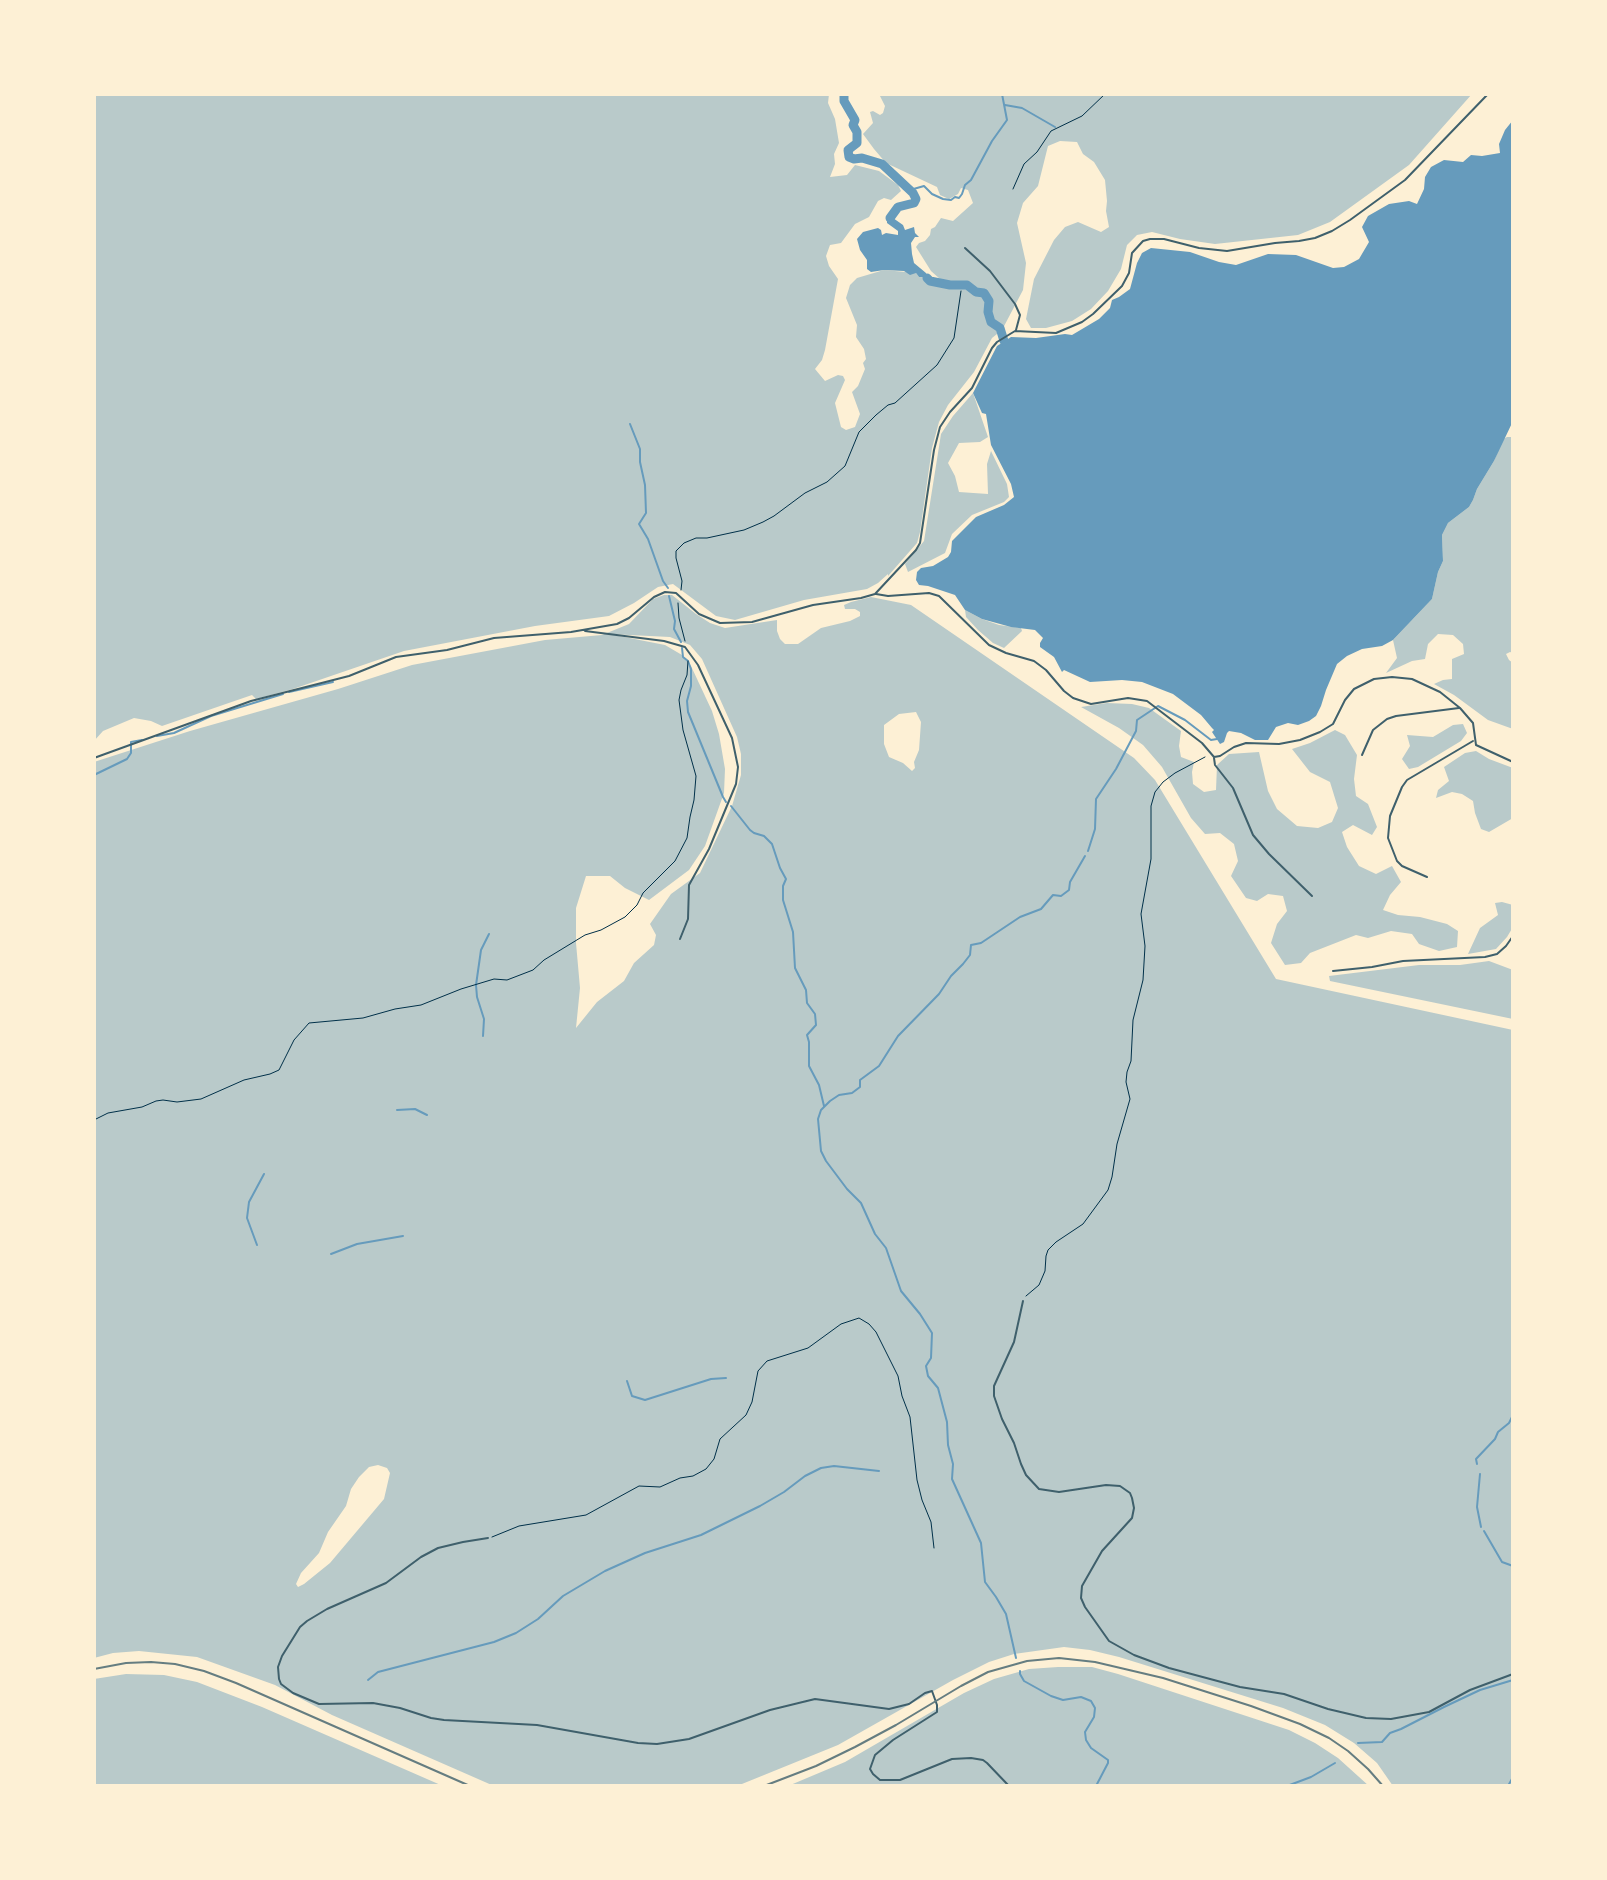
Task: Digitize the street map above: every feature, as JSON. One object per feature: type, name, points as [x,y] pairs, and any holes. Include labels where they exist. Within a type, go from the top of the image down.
[{"type":"street","points":[[1015,331],[1056,333],[1082,322],[1122,286],[1129,273],[1132,253],[1143,241],[1164,239],[1227,251],[1315,238],[1332,231],[1405,180],[1488,94]]},
{"type":"street","points":[[875,594],[920,543],[940,427],[972,388],[992,348],[1015,331],[1020,315],[990,271],[965,248]]},
{"type":"street","points":[[94,758],[251,701],[349,676],[396,657],[447,650],[494,638],[579,631],[622,622],[661,593],[672,592],[680,596],[705,618],[720,623],[752,622],[813,605],[875,594],[929,593],[939,596],[989,645],[1034,661],[1067,695],[1091,704],[1119,699],[1147,701],[1202,743],[1233,788],[1253,835],[1312,896]]},
{"type":"street","points":[[579,631],[678,643],[685,647],[698,665],[732,738],[738,767],[736,784],[709,849],[689,885],[688,919],[680,939]]},
{"type":"street","points":[[1214,757],[1246,743],[1279,744],[1320,732],[1333,724],[1345,700],[1363,683],[1380,678],[1404,677],[1440,692],[1473,723],[1474,741],[1479,748],[1513,762]]},
{"type":"street","points":[[1362,755],[1373,730],[1387,719],[1460,708]]},
{"type":"street","points":[[1427,877],[1397,861],[1388,838],[1390,816],[1407,780],[1474,741]]},
{"type":"street","points":[[1333,971],[1403,961],[1485,957],[1497,954],[1513,936]]},
{"type":"street","points":[[1023,1301],[1014,1342],[994,1386],[994,1396],[1026,1475],[1039,1489],[1059,1492],[1120,1486],[1132,1498],[1132,1518],[1102,1551],[1082,1586],[1081,1598],[1085,1607],[1109,1641],[1134,1655],[1169,1668],[1240,1687],[1284,1694],[1366,1718],[1391,1719],[1429,1712],[1470,1690],[1513,1674]]},
{"type":"street","points":[[488,1538],[438,1548],[386,1583],[307,1621],[282,1656],[278,1667],[281,1684],[319,1704],[373,1703],[444,1720],[537,1725],[657,1744],[689,1739],[770,1710],[815,1699],[889,1709],[909,1704],[932,1691],[937,1712],[875,1755],[870,1769],[873,1774],[880,1780],[900,1780],[952,1759],[971,1758],[983,1760],[1009,1786]]},
{"type":"path","points":[[1013,189],[1024,164],[1037,152],[1051,131],[1082,116],[1105,94]]},
{"type":"path","points":[[685,647],[679,618],[682,581],[676,551],[696,538],[744,530],[763,522],[845,466],[859,432],[937,365],[954,338],[961,291]]},
{"type":"path","points":[[94,1120],[98,1116],[156,1101],[201,1099],[244,1080],[279,1070],[294,1040],[309,1023],[363,1018],[421,1005],[494,979],[507,980],[533,970],[585,935],[625,917],[643,893],[675,861],[687,838],[696,776],[683,730],[679,700],[687,675],[688,658]]},
{"type":"path","points":[[1023,1301],[1039,1285],[1048,1250],[1083,1224],[1108,1190],[1130,1099],[1126,1082],[1131,1061],[1133,1020],[1143,980],[1145,946],[1141,914],[1151,859],[1151,806],[1155,792],[1163,782],[1210,752]]},
{"type":"path","points":[[488,1538],[519,1526],[586,1515],[639,1486],[660,1487],[706,1469],[714,1459],[720,1439],[746,1415],[758,1371],[767,1361],[808,1348],[841,1324],[859,1318],[876,1332],[898,1376],[910,1417],[917,1480],[931,1522],[934,1548]]},
{"type":"shaded area","points":[[94,94],[829,94],[828,103],[835,119],[839,143],[830,177],[847,175],[855,165],[879,171],[898,185],[901,191],[891,200],[884,198],[878,201],[869,217],[855,224],[841,243],[830,245],[826,256],[838,279],[825,350],[815,369],[825,381],[843,376],[845,380],[835,403],[841,427],[846,430],[855,427],[860,414],[852,392],[858,386],[866,359],[856,337],[857,325],[846,298],[850,285],[857,278],[884,270],[916,273],[919,277],[950,285],[931,271],[916,247],[925,241],[941,218],[953,221],[973,203],[968,190],[961,188],[949,199],[940,195],[937,187],[886,163],[863,134],[873,123],[870,112],[883,113],[885,106],[879,94],[1472,94],[1409,165],[1330,222],[1298,235],[1215,244],[1152,232],[1137,235],[1127,245],[1121,269],[1108,291],[1091,309],[1072,321],[1046,328],[1031,328],[1026,319],[1034,279],[1054,240],[1065,227],[1078,222],[1101,232],[1109,227],[1105,180],[1094,162],[1083,154],[1077,142],[1060,141],[1048,146],[1038,186],[1023,203],[1017,223],[1026,263],[1023,290],[1002,330],[992,338],[974,372],[939,422],[917,543],[888,576],[867,589],[804,600],[735,620],[716,616],[673,584],[658,587],[609,616],[535,626],[404,651],[293,689],[256,699],[252,695],[162,726],[134,718],[103,731],[94,741]]},
{"type":"shaded area","points":[[973,393],[988,437],[980,442],[959,443],[948,463],[959,492],[988,494],[987,464],[991,451],[1007,484],[1009,497],[972,515],[952,534],[945,553],[908,572],[905,564],[924,541],[941,434]]},
{"type":"shaded area","points":[[1513,437],[1513,653],[1506,654],[1513,663],[1513,729],[1488,720],[1434,684],[1452,679],[1452,659],[1464,654],[1463,644],[1453,635],[1438,634],[1428,644],[1425,659],[1412,661],[1386,673],[1397,658],[1393,640],[1432,599],[1443,561],[1442,535],[1448,523],[1469,507],[1503,439]]},
{"type":"shaded area","points":[[672,595],[710,623],[725,628],[777,620],[777,631],[785,644],[798,644],[821,628],[860,616],[855,609],[845,609],[844,605],[851,602],[871,597],[911,605],[1134,758],[1155,780],[1276,979],[1513,1030],[1513,1786],[1393,1786],[1377,1763],[1354,1743],[1325,1725],[1283,1708],[1119,1657],[1064,1647],[1014,1654],[989,1662],[838,1745],[737,1786],[494,1786],[332,1715],[275,1685],[197,1657],[139,1651],[94,1658],[94,762],[412,665],[545,640],[602,635],[629,624],[653,599]],"holes":[[[609,634],[670,637],[690,645],[702,659],[737,737],[741,775],[732,806],[700,873],[671,894],[650,924],[656,935],[654,945],[634,963],[624,981],[597,1002],[576,1028],[580,988],[576,908],[586,876],[610,876],[649,900],[689,870],[705,846],[724,793],[725,769],[712,711],[691,666],[682,655],[665,645]],[[916,712],[921,722],[919,750],[912,771],[889,757],[884,744],[884,725],[899,714]],[[378,1465],[387,1468],[390,1473],[384,1499],[330,1563],[298,1587],[296,1584],[301,1573],[319,1553],[328,1532],[346,1506],[351,1489],[369,1467]]]},
{"type":"shaded area","points":[[965,610],[982,619],[1021,628],[1022,631],[1004,648],[978,630],[966,617]]},
{"type":"shaded area","points":[[1107,703],[1149,708],[1181,731],[1181,757],[1194,762],[1193,784],[1204,792],[1216,790],[1217,765],[1229,754],[1259,752],[1268,791],[1277,809],[1297,826],[1318,828],[1332,822],[1338,808],[1330,782],[1310,772],[1292,749],[1335,730],[1345,735],[1357,755],[1354,779],[1356,796],[1368,804],[1377,827],[1372,835],[1353,825],[1342,832],[1347,847],[1359,866],[1376,874],[1392,866],[1401,882],[1383,910],[1447,924],[1458,931],[1457,947],[1439,951],[1419,944],[1412,934],[1391,931],[1368,938],[1356,935],[1310,953],[1301,963],[1285,965],[1271,943],[1277,924],[1287,911],[1283,896],[1268,894],[1257,901],[1246,898],[1231,876],[1238,861],[1234,844],[1220,833],[1205,834],[1191,818],[1162,767],[1143,745],[1081,707]]},
{"type":"shaded area","points":[[1463,724],[1467,733],[1461,741],[1418,767],[1409,769],[1402,759],[1410,746],[1407,735],[1433,737],[1453,725]]},
{"type":"shaded area","points":[[1476,751],[1513,768],[1513,818],[1489,832],[1481,829],[1473,801],[1452,792],[1436,798],[1438,790],[1449,781],[1444,767],[1465,753]]},
{"type":"shaded area","points":[[1495,903],[1513,905],[1513,927],[1507,937],[1496,949],[1468,954],[1480,928],[1498,915]]},
{"type":"shaded area","points":[[1489,961],[1513,970],[1513,1019],[1330,981],[1329,976],[1419,965]]},
{"type":"shaded area","points":[[1092,1667],[1118,1674],[1289,1730],[1338,1758],[1369,1786],[788,1786],[845,1762],[994,1679],[1029,1669]]},
{"type":"shaded area","points":[[126,1674],[164,1675],[197,1682],[443,1786],[94,1786],[94,1679]]},
{"type":"water","points":[[1513,120],[1513,421],[1469,507],[1448,523],[1442,535],[1443,561],[1432,599],[1393,640],[1382,646],[1362,649],[1337,664],[1316,716],[1298,725],[1288,723],[1276,727],[1268,740],[1255,740],[1229,731],[1220,744],[1212,732],[1214,730],[1201,715],[1173,694],[1142,682],[1090,682],[1064,670],[1062,672],[1054,657],[1040,647],[1043,638],[1035,630],[982,619],[965,610],[955,595],[919,585],[917,572],[948,557],[952,541],[976,517],[1004,505],[1014,497],[1011,484],[991,445],[986,414],[982,413],[973,393],[997,346],[1011,337],[1072,335],[1099,319],[1110,308],[1112,300],[1130,289],[1142,253],[1151,248],[1190,252],[1236,265],[1268,254],[1296,255],[1333,268],[1344,267],[1359,259],[1369,242],[1362,227],[1368,216],[1389,204],[1409,201],[1417,204],[1431,167],[1444,160],[1463,162],[1471,155],[1500,153],[1499,144]]},
{"type":"water","points":[[893,218],[905,230],[914,227],[919,237],[911,243],[914,263],[926,273],[927,278],[904,271],[871,272],[867,269],[867,260],[857,239],[863,232],[878,228],[882,235],[898,235],[898,231],[887,223],[887,219]]},
{"type":"waterway","points":[[844,94],[857,132],[857,143],[848,150],[849,157],[882,164],[916,199],[914,203],[898,207],[890,218]]},
{"type":"waterway","points":[[910,190],[924,186],[943,199],[959,198],[1007,120],[1002,94]]},
{"type":"waterway","points":[[1005,105],[1022,108],[1055,127]]},
{"type":"waterway","points":[[927,278],[950,285],[967,285],[976,292],[984,293],[989,301],[991,322],[1000,328],[1004,341]]},
{"type":"waterway","points":[[630,424],[640,449],[645,485],[646,513],[639,524],[668,588]]},
{"type":"waterway","points":[[669,596],[674,629],[681,642]]},
{"type":"waterway","points":[[682,648],[683,657],[691,669],[688,712],[726,802]]},
{"type":"waterway","points":[[289,692],[333,682]]},
{"type":"waterway","points":[[157,736],[174,733],[211,716],[283,694]]},
{"type":"waterway","points":[[1088,851],[1095,829],[1096,799],[1136,731],[1137,720],[1158,706],[1185,720],[1211,740],[1217,739]]},
{"type":"waterway","points":[[94,775],[127,759],[131,753],[131,742],[142,740]]},
{"type":"waterway","points":[[731,806],[750,830],[764,836],[772,844],[786,879],[783,900],[793,932],[795,968],[806,990],[807,1003],[815,1014],[816,1025],[807,1035],[809,1066],[819,1085],[824,1106]]},
{"type":"waterway","points":[[1016,1658],[1006,1614],[985,1582],[981,1543],[952,1479],[947,1422],[938,1388],[928,1376],[926,1366],[931,1358],[932,1333],[901,1291],[886,1248],[875,1234],[861,1203],[826,1161],[821,1151],[818,1119],[821,1110],[830,1101],[839,1095],[852,1093],[860,1087],[860,1080],[879,1066],[898,1036],[939,994],[970,955],[971,945],[981,943],[1020,917],[1041,909],[1053,895],[1061,896],[1069,890],[1070,882],[1085,856]]},
{"type":"waterway","points":[[483,1036],[484,1019],[476,985],[481,950],[489,934]]},
{"type":"waterway","points":[[397,1110],[415,1109],[427,1115]]},
{"type":"waterway","points":[[257,1245],[247,1218],[249,1202],[264,1174]]},
{"type":"waterway","points":[[331,1254],[357,1244],[403,1236]]},
{"type":"waterway","points":[[1513,1349],[1513,1355]]},
{"type":"waterway","points":[[627,1381],[632,1396],[645,1400],[711,1379],[726,1378]]},
{"type":"waterway","points":[[1477,1464],[1476,1459],[1513,1415]]},
{"type":"waterway","points":[[368,1680],[378,1672],[494,1642],[516,1633],[538,1619],[563,1596],[605,1571],[645,1553],[701,1535],[760,1506],[821,1468],[834,1466],[879,1471]]},
{"type":"waterway","points":[[1480,1474],[1477,1507],[1481,1527]]},
{"type":"waterway","points":[[1484,1531],[1502,1562],[1513,1566]]},
{"type":"waterway","points":[[1020,1671],[1024,1681],[1051,1696],[1063,1700],[1081,1697],[1091,1701],[1095,1708],[1094,1717],[1085,1732],[1086,1740],[1091,1748],[1108,1760],[1096,1786]]},
{"type":"waterway","points":[[1358,1743],[1382,1742],[1390,1733],[1444,1707],[1480,1690],[1513,1680]]},
{"type":"waterway","points":[[1287,1786],[1335,1763]]},
{"type":"waterway","points":[[1508,1786],[1513,1777]]},
{"type":"railway","points":[[764,1786],[855,1747],[988,1672],[1027,1661],[1059,1658],[1095,1662],[1163,1678],[1300,1724],[1348,1751],[1383,1786]]},
{"type":"railway","points":[[94,1669],[151,1662],[204,1671],[470,1786]]}]
